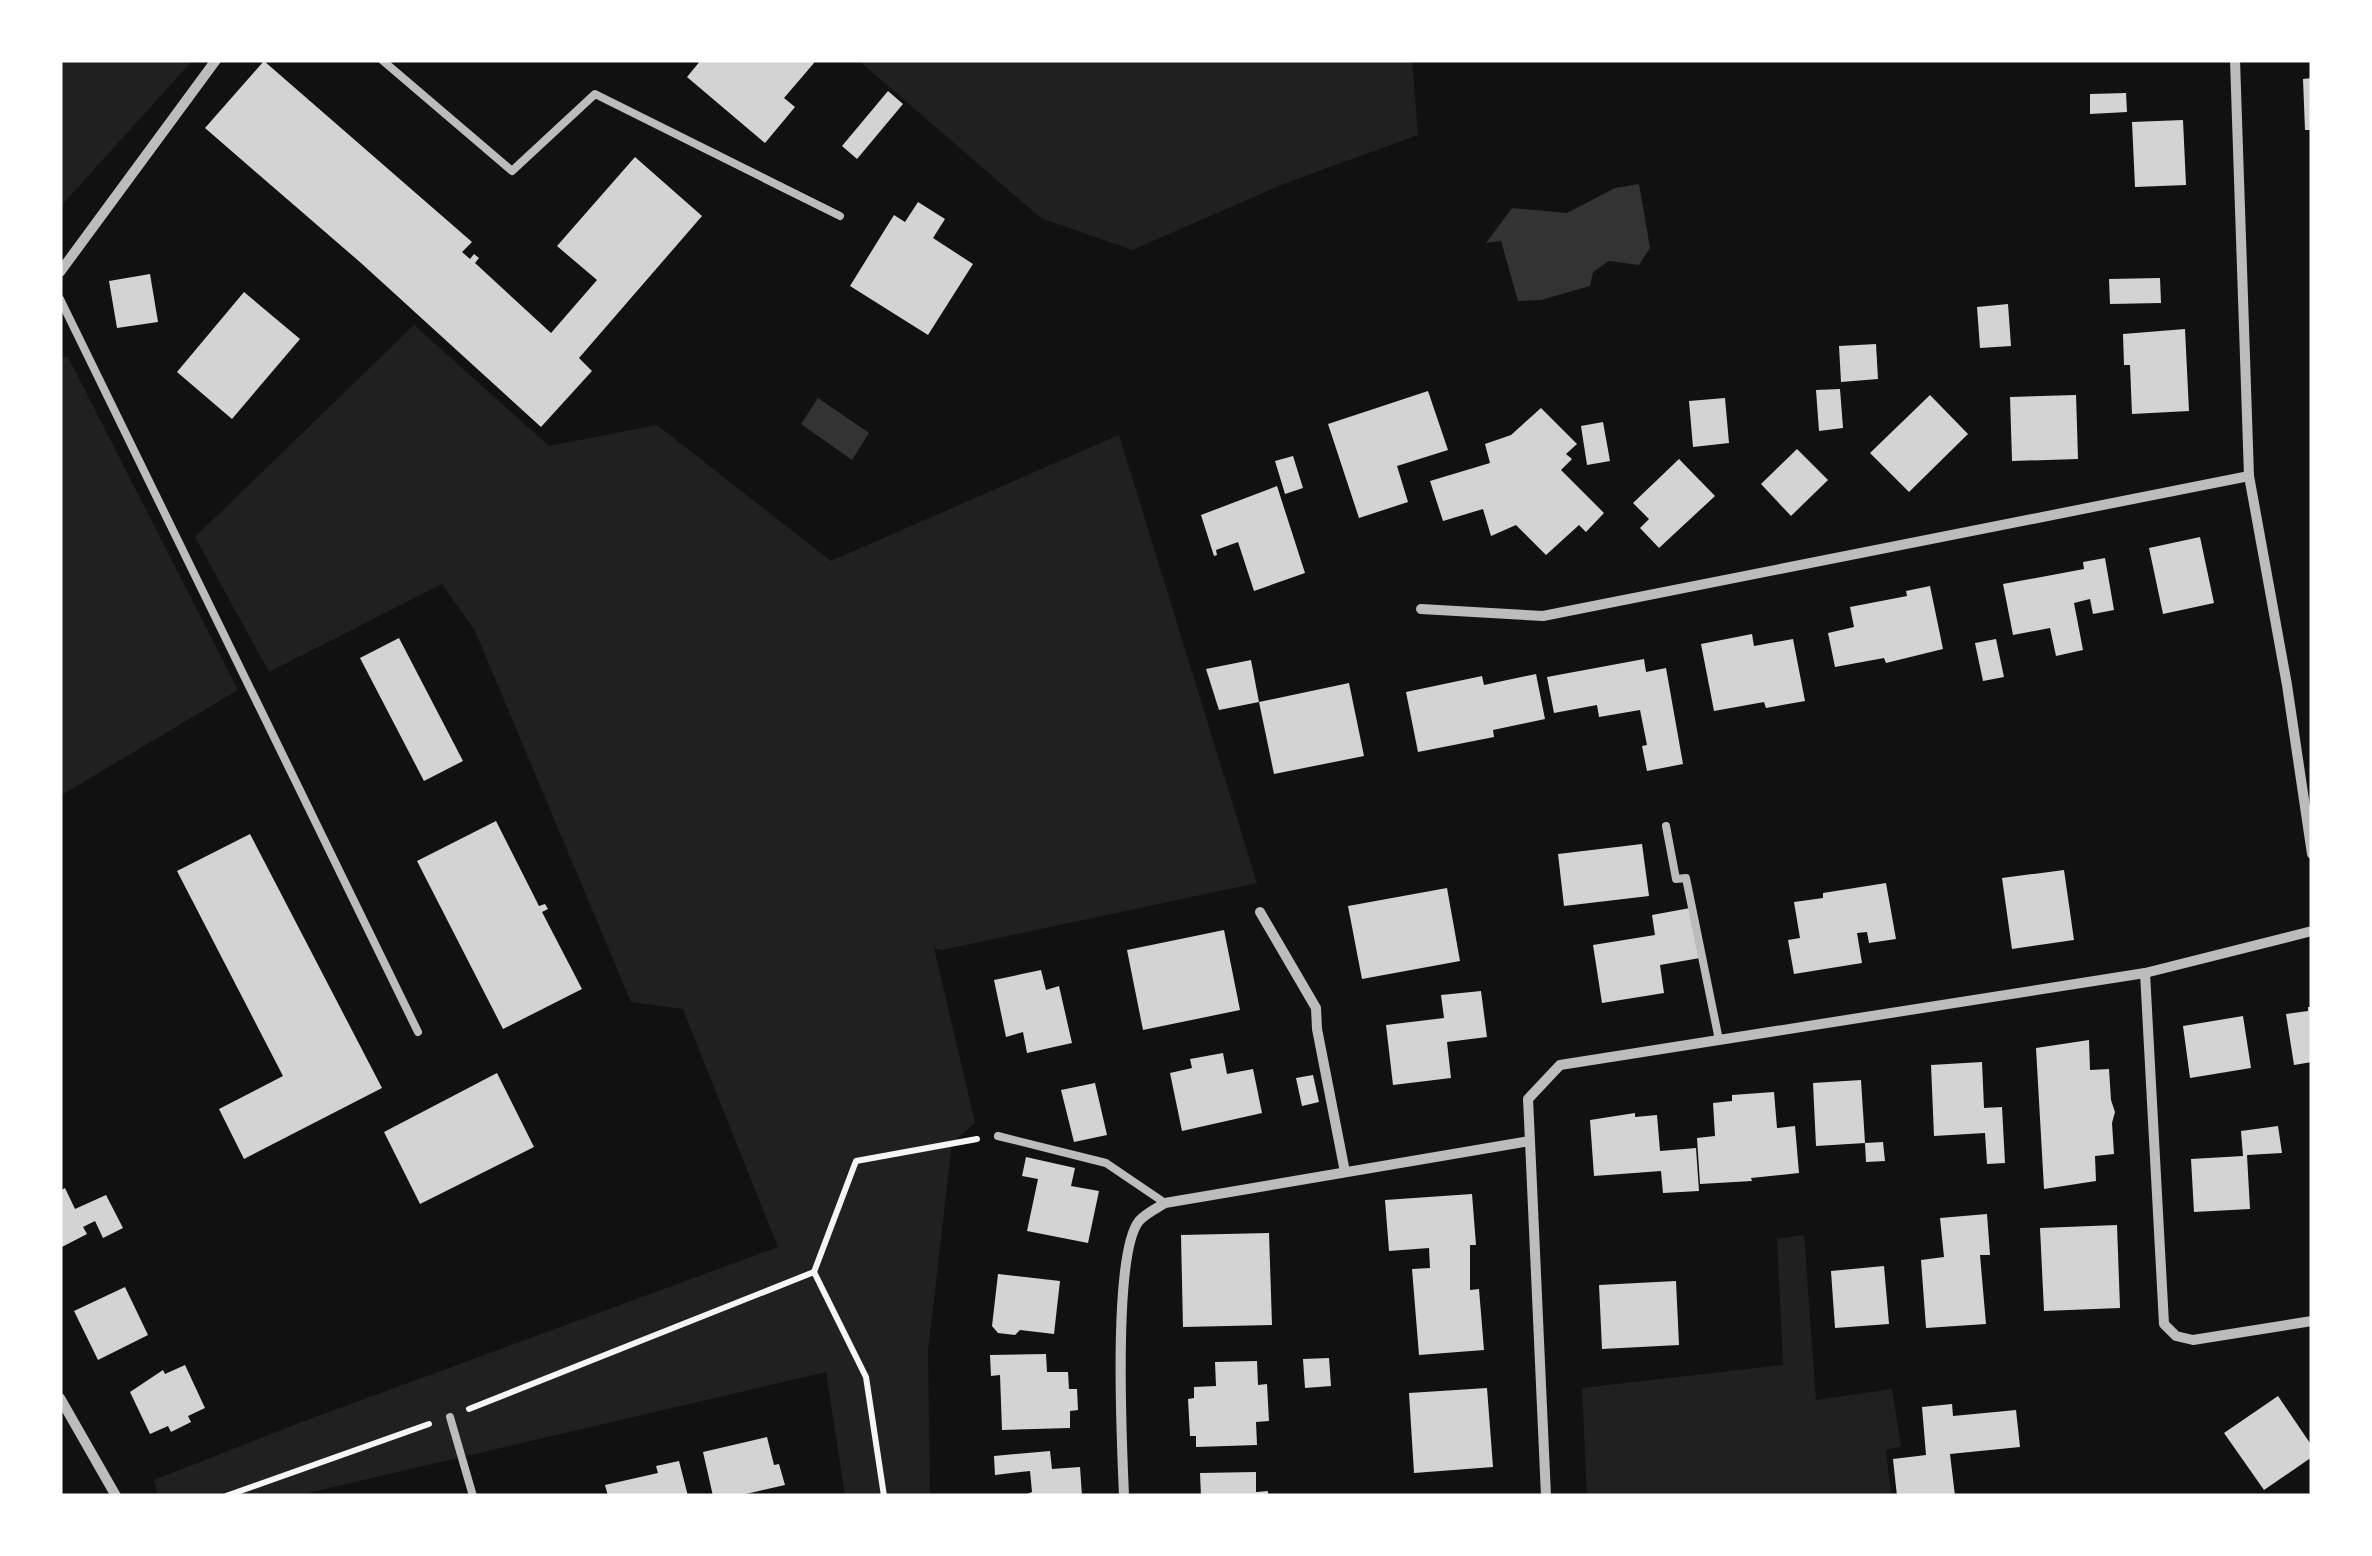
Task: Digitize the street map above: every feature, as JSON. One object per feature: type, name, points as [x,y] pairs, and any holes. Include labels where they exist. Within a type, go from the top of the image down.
[{"type":"street","points":[[60,272],[216,60]]},
{"type":"street","points":[[2235,60],[2249,476],[2312,854]]},
{"type":"street","points":[[1421,609],[1543,616],[2249,476]]},
{"type":"street","points":[[1260,912],[1316,1008],[1316,1029],[1344,1172]]},
{"type":"street","points":[[1546,1496],[1528,1098],[1560,1065],[2145,973],[2312,931]]},
{"type":"street","points":[[2145,973],[2164,1324],[2176,1336],[2194,1340],[2312,1320]]},
{"type":"street","points":[[1124,1496],[1121,1349],[1126,1258],[1139,1221],[1164,1203],[1530,1141]]},
{"type":"street","points":[[60,1398],[116,1496]]},
{"type":"lane","points":[[382,60],[512,171],[595,94],[840,216]]},
{"type":"lane","points":[[60,299],[418,1032]]},
{"type":"lane","points":[[1666,826],[1676,879],[1686,878],[1719,1040]]},
{"type":"lane","points":[[998,1136],[1106,1164],[1164,1203]]},
{"type":"lane","points":[[450,1417],[474,1496]]},
{"type":"path","points":[[884,1496],[866,1376],[814,1272],[856,1161],[998,1136]]},
{"type":"path","points":[[226,1496],[450,1417],[814,1272]]},
{"type":"shaded area","points":[[60,60],[193,60],[60,207]]},
{"type":"shaded area","points":[[858,60],[1412,60],[1418,135],[1286,183],[1132,250],[1041,218]]},
{"type":"shaded area","points":[[1639,184],[1650,248],[1639,265],[1609,261],[1593,272],[1590,286],[1541,300],[1518,301],[1501,241],[1486,243],[1512,208],[1567,213],[1615,188]]},
{"type":"shaded area","points":[[414,325],[549,446],[657,425],[831,561],[1119,435],[1257,883],[942,950],[934,948],[975,1123],[952,1143],[928,1351],[930,1496],[845,1496],[826,1372],[295,1496],[158,1496],[154,1480],[778,1247],[683,1009],[631,1002],[475,631],[442,584],[269,672],[195,537]]},
{"type":"shaded area","points":[[60,357],[68,357],[238,690],[60,796]]},
{"type":"shaded area","points":[[818,398],[869,433],[852,460],[801,424]]},
{"type":"shaded area","points":[[1804,1235],[1816,1400],[1892,1389],[1901,1446],[1886,1450],[1891,1496],[1587,1496],[1582,1388],[1783,1365],[1777,1239]]},
{"type":"building","points":[[701,60],[814,63],[784,98],[795,107],[765,143],[687,77]]},
{"type":"building","points":[[264,61],[472,242],[462,252],[470,259],[474,254],[479,258],[475,263],[551,333],[597,280],[557,246],[635,157],[702,216],[579,358],[592,371],[541,427],[205,128]]},
{"type":"building","points":[[2312,78],[2312,130],[2305,130],[2303,79]]},
{"type":"building","points":[[888,91],[903,104],[857,159],[842,146]]},
{"type":"building","points":[[2126,93],[2127,112],[2090,114],[2090,94]]},
{"type":"building","points":[[2183,120],[2186,185],[2135,187],[2132,122]]},
{"type":"building","points":[[918,202],[945,219],[933,238],[973,264],[928,335],[850,286],[894,215],[905,222]]},
{"type":"building","points":[[150,274],[158,322],[117,328],[109,281]]},
{"type":"building","points":[[2160,278],[2161,303],[2110,304],[2109,279]]},
{"type":"building","points":[[244,292],[300,339],[232,419],[177,372]]},
{"type":"building","points":[[2008,304],[2011,346],[1980,348],[1977,307]]},
{"type":"building","points":[[2185,329],[2189,411],[2132,414],[2130,365],[2124,365],[2123,334]]},
{"type":"building","points":[[1876,344],[1878,379],[1841,382],[1839,346]]},
{"type":"building","points":[[1840,389],[1843,428],[1819,431],[1816,390]]},
{"type":"building","points":[[1428,391],[1448,450],[1397,466],[1408,502],[1359,518],[1328,424]]},
{"type":"building","points":[[1930,395],[1968,434],[1909,492],[1870,453]]},
{"type":"building","points":[[2076,395],[2078,459],[2012,461],[2010,397]]},
{"type":"building","points":[[1725,398],[1729,443],[1693,447],[1689,401]]},
{"type":"building","points":[[1541,408],[1577,444],[1566,454],[1572,459],[1561,470],[1604,513],[1586,532],[1579,525],[1546,555],[1516,525],[1491,536],[1483,509],[1443,521],[1430,481],[1490,463],[1485,444],[1511,435]]},
{"type":"building","points":[[1603,422],[1610,461],[1587,465],[1581,426]]},
{"type":"building","points":[[1797,449],[1828,480],[1791,516],[1761,484]]},
{"type":"building","points":[[1293,456],[1303,488],[1285,494],[1275,461]]},
{"type":"building","points":[[1679,459],[1715,496],[1659,548],[1640,528],[1649,519],[1633,503]]},
{"type":"building","points":[[1277,486],[1305,573],[1254,591],[1238,542],[1216,550],[1214,556],[1201,515]]},
{"type":"building","points":[[2200,537],[2214,603],[2163,614],[2149,548]]},
{"type":"building","points":[[2105,558],[2114,610],[2093,614],[2090,599],[2074,603],[2083,650],[2056,656],[2050,628],[2013,635],[2003,584],[2084,569],[2083,562]]},
{"type":"building","points":[[1930,586],[1943,649],[1886,663],[1884,658],[1835,667],[1828,633],[1854,627],[1850,607],[1907,596],[1906,591]]},
{"type":"building","points":[[1752,634],[1754,646],[1793,639],[1805,701],[1766,708],[1764,702],[1714,711],[1701,644]]},
{"type":"building","points":[[399,638],[463,761],[424,781],[360,658]]},
{"type":"building","points":[[1996,639],[2004,677],[1983,681],[1975,643]]},
{"type":"building","points":[[1644,659],[1646,672],[1666,668],[1683,764],[1647,771],[1640,710],[1599,717],[1597,705],[1554,713],[1547,677]]},
{"type":"building","points":[[1251,660],[1259,702],[1219,710],[1206,669]]},
{"type":"building","points":[[1536,674],[1545,719],[1493,730],[1494,737],[1418,752],[1406,692],[1482,676],[1484,685]]},
{"type":"building","points":[[1349,683],[1364,756],[1274,774],[1259,702]]},
{"type":"building","points":[[496,821],[539,906],[545,904],[548,909],[542,912],[582,989],[503,1029],[417,861]]},
{"type":"building","points":[[250,834],[382,1088],[244,1159],[219,1109],[283,1076],[177,871]]},
{"type":"building","points":[[1642,844],[1649,896],[1564,906],[1558,854]]},
{"type":"building","points":[[2064,870],[2074,940],[2012,949],[2002,878]]},
{"type":"building","points":[[1886,883],[1896,939],[1869,943],[1867,932],[1857,933],[1862,963],[1794,974],[1788,940],[1800,938],[1794,902]]},
{"type":"building","points":[[1447,888],[1460,961],[1362,979],[1348,906]]},
{"type":"building","points":[[1690,908],[1700,958],[1660,965],[1664,993],[1602,1003],[1593,945],[1655,935],[1652,915]]},
{"type":"building","points":[[1224,930],[1240,1010],[1143,1030],[1127,950]]},
{"type":"building","points":[[1041,970],[1046,990],[1059,986],[1072,1043],[1027,1053],[1023,1032],[1006,1037],[994,980]]},
{"type":"building","points":[[1481,991],[1487,1037],[1447,1042],[1451,1078],[1393,1085],[1386,1025],[1444,1018],[1441,995]]},
{"type":"building","points":[[2312,1007],[2312,1062],[2294,1065],[2286,1014],[2308,1011]]},
{"type":"building","points":[[2243,1016],[2251,1068],[2190,1078],[2183,1026]]},
{"type":"building","points":[[2089,1040],[2090,1070],[2109,1069],[2115,1112],[2114,1154],[2095,1156],[2096,1181],[2044,1189],[2036,1048]]},
{"type":"building","points":[[1223,1053],[1227,1074],[1253,1069],[1262,1113],[1182,1131],[1170,1073],[1192,1068],[1190,1059]]},
{"type":"building","points":[[1982,1062],[1984,1108],[2002,1107],[2005,1163],[1987,1164],[1985,1133],[1934,1136],[1931,1065]]},
{"type":"building","points":[[497,1073],[534,1147],[420,1204],[384,1132]]},
{"type":"building","points":[[1313,1075],[1319,1102],[1302,1106],[1296,1078]]},
{"type":"building","points":[[1861,1080],[1865,1143],[1816,1146],[1813,1083]]},
{"type":"building","points":[[1095,1083],[1107,1135],[1074,1142],[1061,1090]]},
{"type":"building","points":[[1774,1092],[1777,1128],[1795,1126],[1799,1173],[1700,1184],[1697,1138],[1715,1136],[1713,1103],[1732,1101],[1732,1095]]},
{"type":"building","points":[[1635,1113],[1635,1117],[1657,1115],[1660,1151],[1696,1148],[1699,1191],[1663,1193],[1661,1171],[1594,1176],[1590,1120]]},
{"type":"building","points":[[2278,1126],[2282,1153],[2247,1155],[2250,1209],[2194,1212],[2191,1159],[2243,1156],[2241,1131]]},
{"type":"building","points":[[1883,1142],[1885,1161],[1866,1162],[1865,1143]]},
{"type":"building","points":[[1026,1157],[1075,1168],[1071,1186],[1099,1191],[1088,1243],[1027,1231],[1038,1179],[1022,1176]]},
{"type":"building","points":[[65,1188],[75,1209],[106,1195],[123,1228],[103,1238],[95,1221],[83,1227],[87,1234],[60,1248],[60,1191]]},
{"type":"building","points":[[1472,1194],[1476,1245],[1470,1245],[1470,1290],[1479,1289],[1484,1350],[1419,1355],[1412,1269],[1430,1268],[1429,1248],[1389,1251],[1385,1200]]},
{"type":"building","points":[[1987,1214],[1990,1255],[1980,1255],[1986,1324],[1926,1328],[1921,1260],[1944,1257],[1940,1218]]},
{"type":"building","points":[[2117,1225],[2120,1308],[2044,1311],[2040,1228]]},
{"type":"building","points":[[1269,1233],[1272,1325],[1183,1327],[1181,1235]]},
{"type":"building","points":[[1884,1266],[1889,1324],[1835,1328],[1831,1271]]},
{"type":"building","points":[[998,1274],[1060,1281],[1054,1334],[1020,1330],[1015,1335],[998,1333],[992,1326]]},
{"type":"building","points":[[1676,1281],[1679,1345],[1602,1349],[1599,1285]]},
{"type":"building","points":[[125,1287],[148,1335],[98,1360],[74,1311]]},
{"type":"building","points":[[1046,1354],[1047,1372],[1068,1372],[1069,1389],[1077,1389],[1078,1410],[1070,1411],[1070,1428],[1002,1430],[1000,1375],[991,1376],[990,1355]]},
{"type":"building","points":[[1329,1358],[1331,1386],[1305,1388],[1303,1359]]},
{"type":"building","points":[[1257,1361],[1258,1385],[1267,1384],[1269,1421],[1256,1422],[1257,1445],[1196,1447],[1196,1436],[1190,1436],[1188,1399],[1194,1398],[1194,1387],[1216,1386],[1215,1362]]},
{"type":"building","points":[[185,1365],[205,1408],[188,1416],[191,1422],[171,1432],[168,1426],[150,1434],[130,1392],[163,1370],[165,1374]]},
{"type":"building","points":[[1487,1388],[1493,1467],[1414,1473],[1409,1393]]},
{"type":"building","points":[[2278,1396],[2312,1446],[2312,1457],[2264,1490],[2224,1433]]},
{"type":"building","points":[[1952,1404],[1953,1416],[2016,1410],[2020,1447],[1950,1454],[1955,1496],[1897,1496],[1893,1459],[1926,1455],[1922,1407]]},
{"type":"building","points":[[767,1437],[774,1465],[779,1464],[785,1485],[737,1496],[713,1496],[703,1452]]},
{"type":"building","points":[[1050,1451],[1052,1469],[1080,1467],[1082,1496],[1022,1496],[1032,1492],[1030,1471],[995,1475],[994,1456]]},
{"type":"building","points":[[679,1461],[688,1496],[608,1496],[605,1485],[658,1473],[656,1466]]},
{"type":"building","points":[[1256,1472],[1256,1492],[1268,1491],[1268,1496],[1201,1496],[1200,1473]]}]
